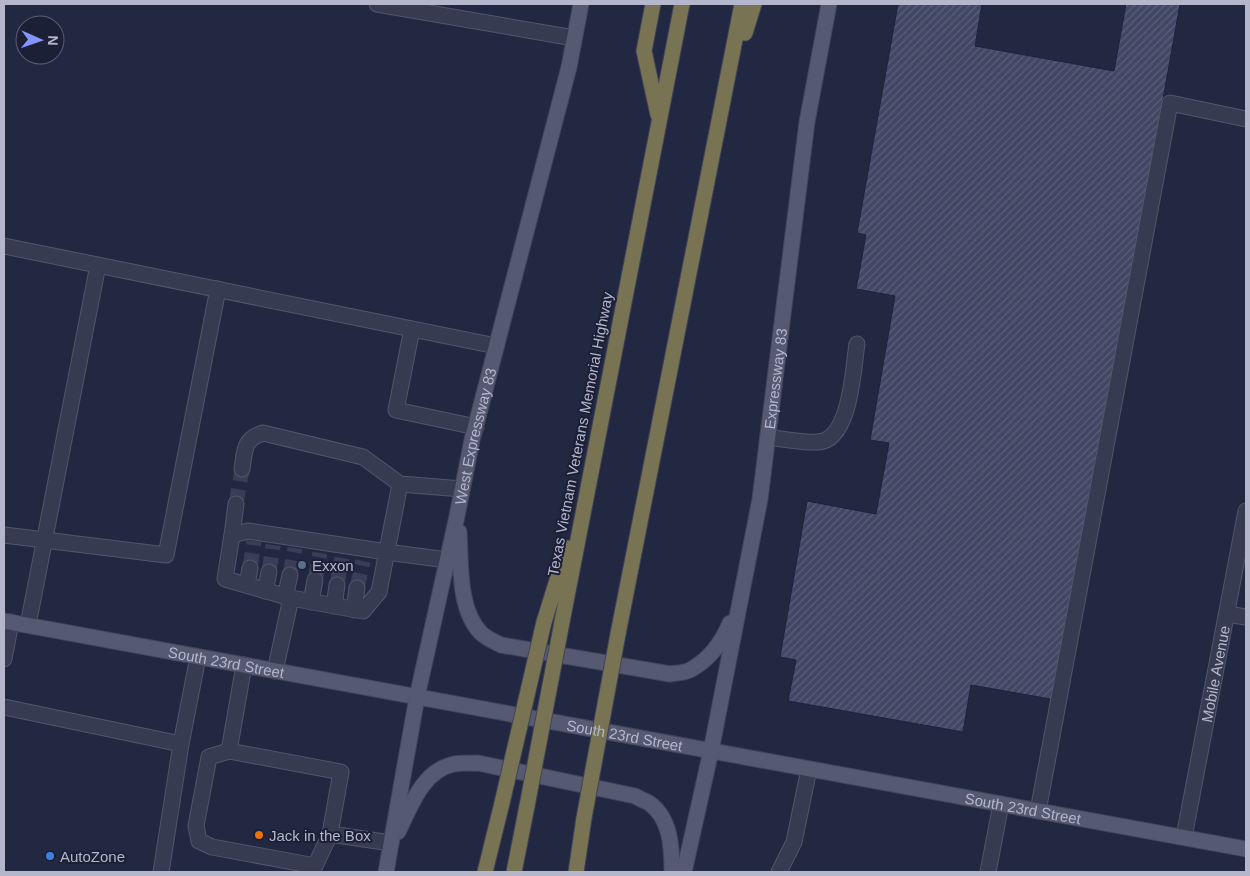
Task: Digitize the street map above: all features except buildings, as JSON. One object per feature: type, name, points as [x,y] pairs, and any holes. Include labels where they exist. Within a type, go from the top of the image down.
[{"type":"highway","points":[[653,4],[644,51],[659,122]]},
{"type":"highway","name":"Texas Vietnam Veterans Memorial Highway","points":[[514,872],[682,4]]},
{"type":"highway","points":[[576,872],[584,818],[618,634],[742,4]]},
{"type":"highway","points":[[723,104],[754,4]]},
{"type":"highway","points":[[484,872],[544,622],[588,482]]},
{"type":"main road","name":"West Expressway 83","points":[[386,872],[417,697],[462,489],[496,346],[569,67],[581,4]]},
{"type":"main road","name":"Expressway 83","points":[[684,872],[711,751],[760,499],[807,122],[829,4]]},
{"type":"main road","points":[[457,516],[464,597],[470,619],[482,634],[501,645],[670,674],[688,671],[703,661],[722,642],[740,603]]},
{"type":"main road","name":"South 23rd Street","points":[[7,622],[1246,849]]},
{"type":"main road","points":[[390,847],[419,788],[437,771],[454,764],[478,763],[635,796],[650,804],[664,818],[672,850],[672,872]]},
{"type":"street","points":[[378,4],[574,38]]},
{"type":"street","points":[[1038,810],[1170,102],[1246,119]]},
{"type":"street","points":[[4,246],[496,346]]},
{"type":"street","points":[[28,625],[98,265]]},
{"type":"street","points":[[4,535],[166,555],[218,290]]},
{"type":"street","points":[[412,329],[396,410],[476,427]]},
{"type":"street","points":[[768,437],[820,442],[834,435],[846,414],[857,344]]},
{"type":"street","points":[[242,469],[247,442],[253,436],[262,433],[364,457],[400,484],[462,489]]},
{"type":"street","points":[[236,504],[225,578],[288,598],[362,611],[379,592],[400,484]]},
{"type":"street","name":"Mobile Avenue","points":[[1184,838],[1246,511]]},
{"type":"street","points":[[232,535],[248,531],[255,536],[343,552],[364,555],[387,552],[447,560]]},
{"type":"street","points":[[247,585],[250,568]]},
{"type":"street","points":[[265,590],[269,572]]},
{"type":"street","points":[[275,671],[290,576]]},
{"type":"street","points":[[311,602],[315,580]]},
{"type":"street","points":[[334,606],[337,585]]},
{"type":"street","points":[[354,610],[357,588]]},
{"type":"street","points":[[1226,614],[1246,617]]},
{"type":"street","points":[[4,659],[7,622]]},
{"type":"street","points":[[160,872],[198,656]]},
{"type":"street","points":[[229,751],[244,665]]},
{"type":"street","points":[[4,707],[182,744]]},
{"type":"street","points":[[229,751],[341,772],[330,834],[315,866],[212,847],[199,841],[196,826],[208,757],[229,751]]},
{"type":"street","points":[[779,872],[794,842],[810,769]]},
{"type":"street","points":[[988,872],[1001,804]]},
{"type":"street","points":[[330,834],[390,847]]},
{"type":"tunnel","points":[[236,504],[242,469]]},
{"type":"tunnel","points":[[250,568],[254,541]]},
{"type":"tunnel","points":[[269,572],[273,545]]},
{"type":"tunnel","points":[[290,575],[295,548]]},
{"type":"tunnel","points":[[315,580],[320,553]]},
{"type":"tunnel","points":[[337,585],[342,558]]},
{"type":"tunnel","points":[[357,588],[363,561]]},
{"type":"place","name":"Exxon","points":[[302,565]]},
{"type":"place","name":"Jack in the Box","points":[[259,835]]},
{"type":"place","name":"AutoZone","points":[[50,856]]}]
